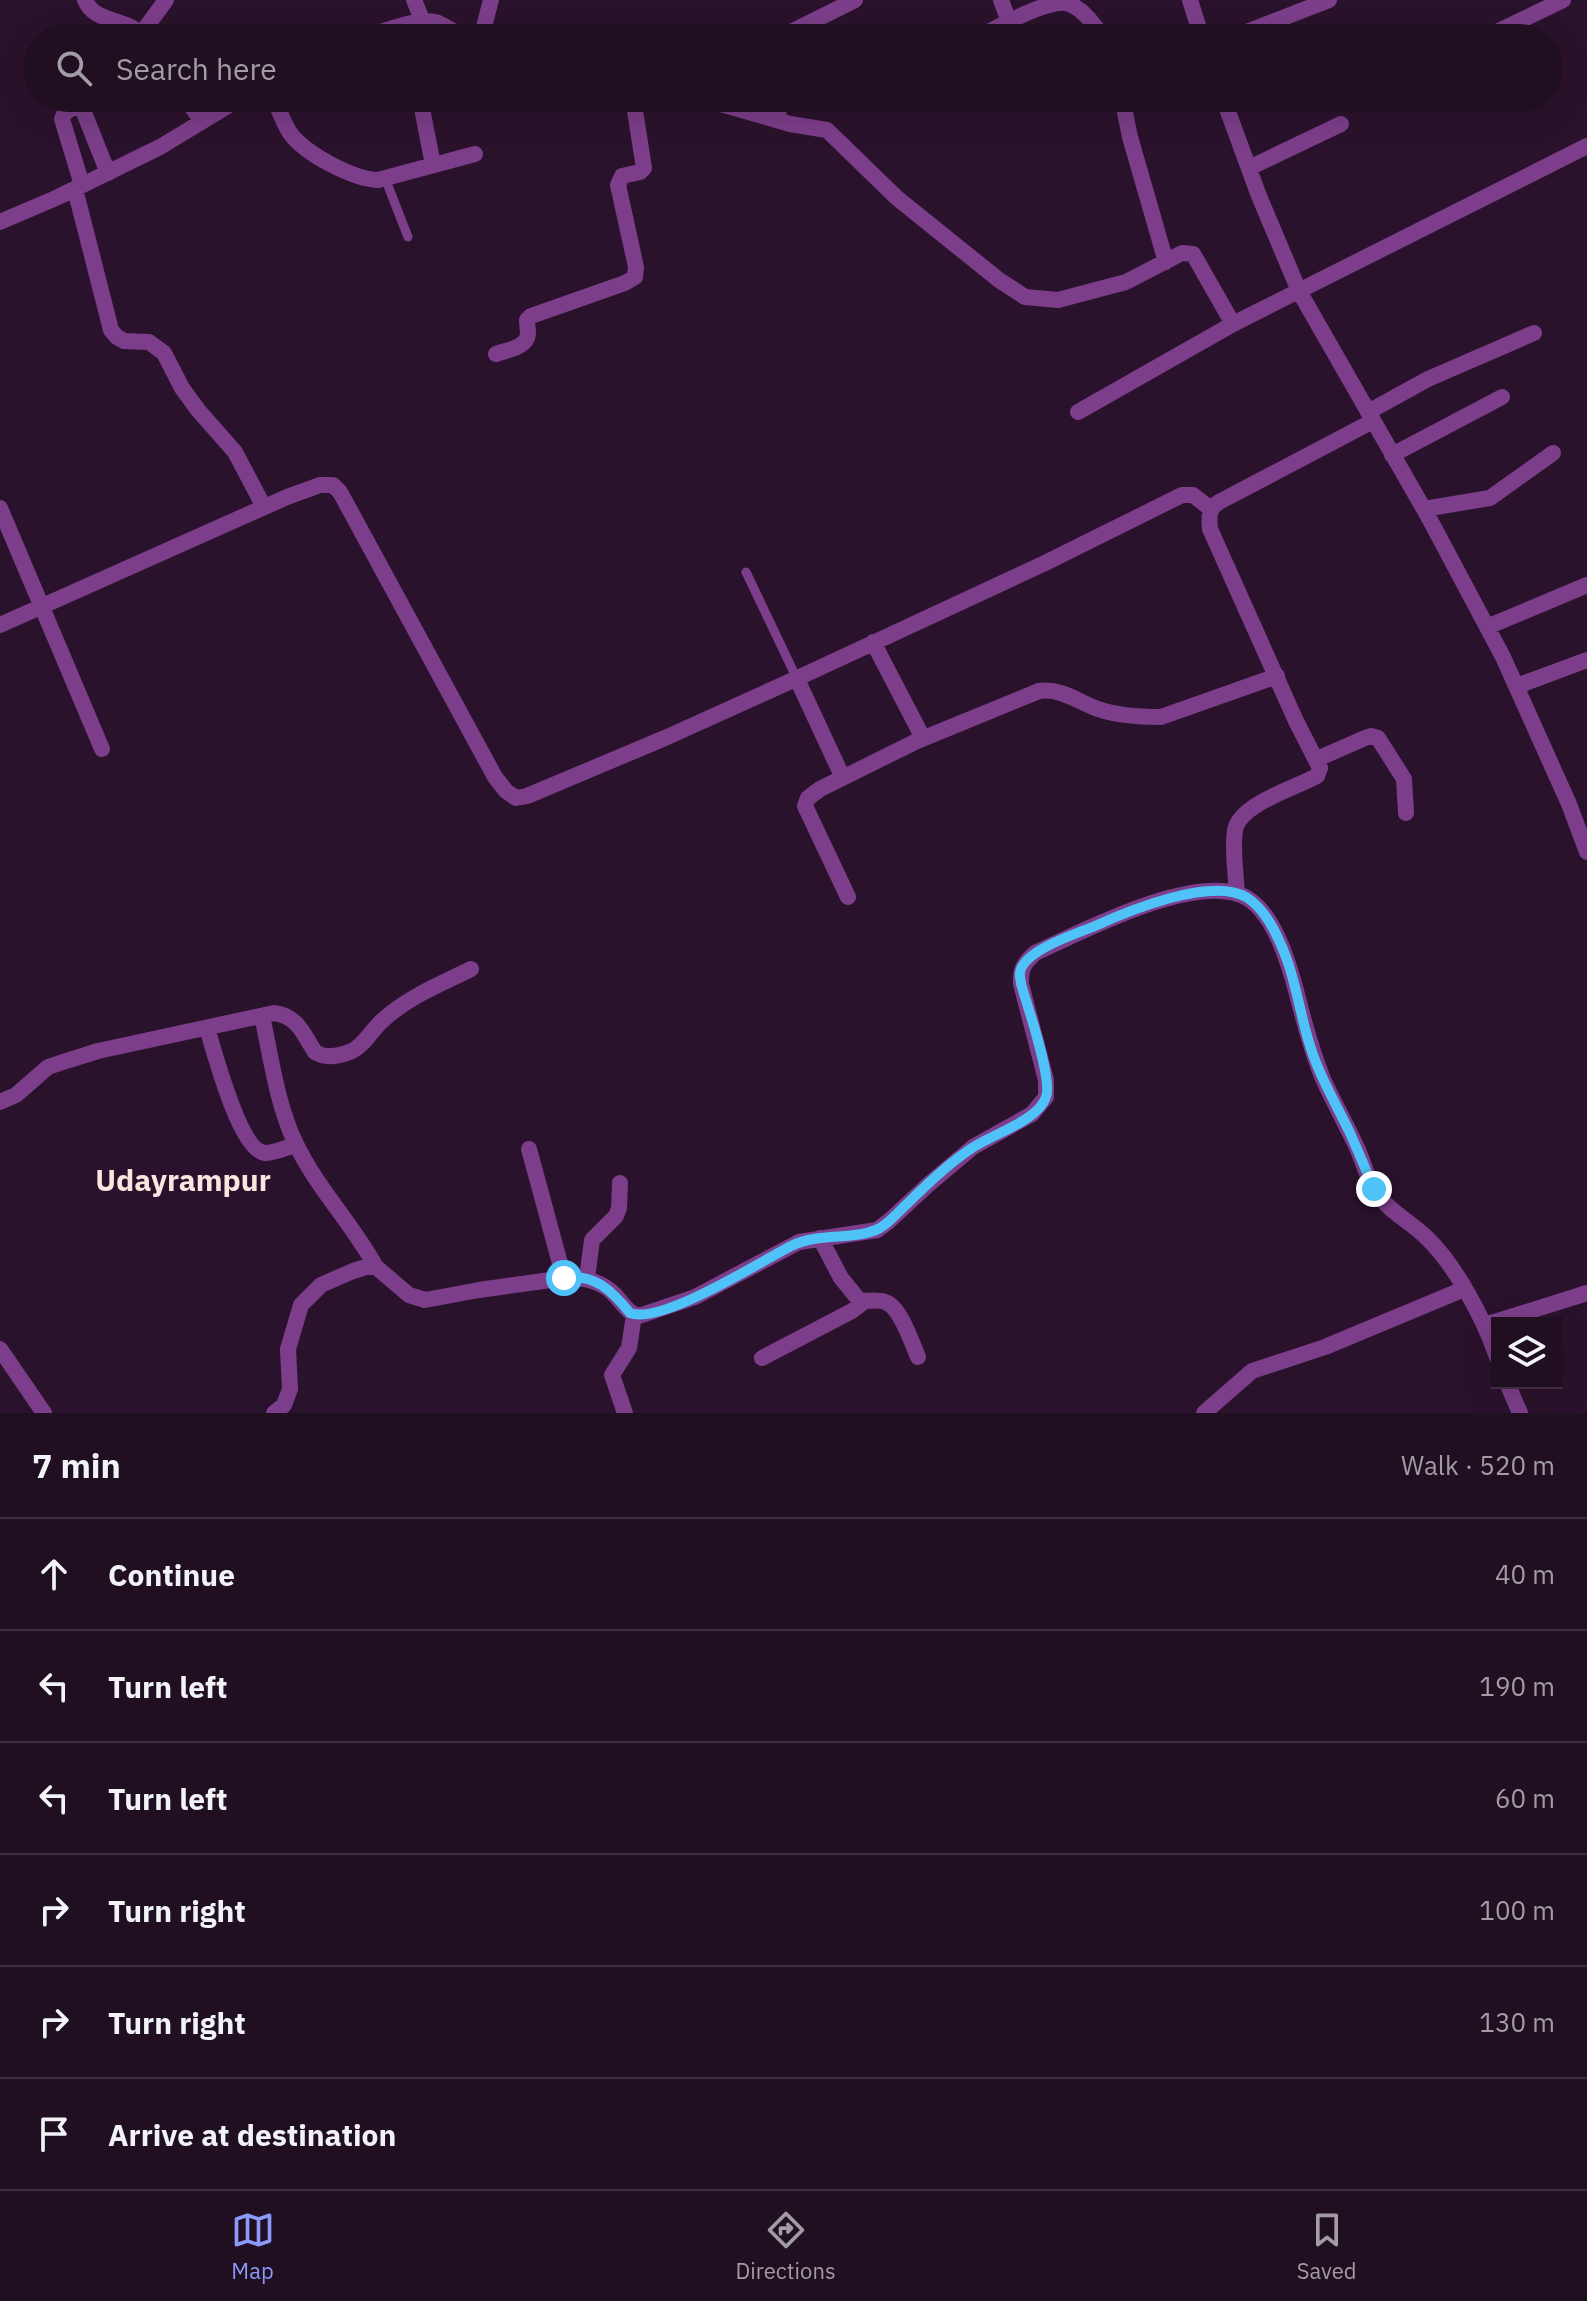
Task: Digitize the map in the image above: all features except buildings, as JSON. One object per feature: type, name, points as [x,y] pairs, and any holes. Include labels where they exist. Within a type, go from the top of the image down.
[{"type":"street","points":[[85,0],[96,13],[126,24]]},
{"type":"street","points":[[150,24],[166,0]]},
{"type":"street","points":[[414,0],[423,22]]},
{"type":"street","points":[[485,24],[491,0]]},
{"type":"street","points":[[807,24],[855,0]]},
{"type":"street","points":[[1001,0],[1009,22]]},
{"type":"street","points":[[1190,0],[1198,24]]},
{"type":"street","points":[[1267,24],[1329,0]]},
{"type":"street","points":[[1513,24],[1563,0]]},
{"type":"street","points":[[1005,24],[1046,5],[1063,2],[1082,12],[1092,24]]},
{"type":"street","points":[[416,24],[440,24]]},
{"type":"street","points":[[66,112],[62,119],[111,330],[124,341],[149,342],[164,353],[182,388],[235,452],[264,507]]},
{"type":"street","points":[[84,112],[108,173]]},
{"type":"street","points":[[195,112],[202,121]]},
{"type":"street","points":[[0,222],[160,147],[217,112]]},
{"type":"street","points":[[280,112],[289,131],[313,153],[368,179],[385,178],[475,154]]},
{"type":"street","points":[[423,112],[433,165]]},
{"type":"street","points":[[496,354],[524,342],[528,334],[526,323],[531,316],[635,277],[636,267],[618,185],[622,176],[644,168],[635,112]]},
{"type":"street","points":[[750,112],[827,130],[897,198],[999,280],[1025,297],[1058,300],[1126,282],[1182,253],[1193,254],[1233,324]]},
{"type":"street","points":[[778,112],[779,120]]},
{"type":"street","points":[[1125,112],[1166,262]]},
{"type":"street","points":[[1228,112],[1299,291],[1424,509],[1487,627],[1517,686],[1587,852]]},
{"type":"street","points":[[1249,168],[1341,124]]},
{"type":"street","points":[[1078,412],[1233,324],[1587,146]]},
{"type":"street","points":[[1237,894],[1237,823],[1250,809],[1317,776],[1320,768],[1210,529],[1211,509],[1370,417],[1428,379],[1534,333]]},
{"type":"street","points":[[1392,455],[1502,397]]},
{"type":"street","points":[[1424,509],[1490,498],[1553,453]]},
{"type":"street","points":[[0,625],[264,507],[320,485],[333,485],[340,492],[495,777],[516,798],[610,761],[797,679],[1182,495],[1193,495],[1211,509]]},
{"type":"street","points":[[0,508],[102,749]]},
{"type":"street","points":[[1487,627],[1587,585]]},
{"type":"street","points":[[873,642],[923,738]]},
{"type":"street","points":[[1517,686],[1587,660]]},
{"type":"street","points":[[848,897],[805,806],[812,794],[843,778],[923,738],[1039,691],[1057,691],[1102,711],[1161,717],[1277,676]]},
{"type":"street","points":[[797,679],[843,778]]},
{"type":"street","points":[[1317,759],[1365,738],[1378,738],[1404,779],[1406,813]]},
{"type":"street","points":[[262,1016],[280,1094],[296,1145],[376,1267],[409,1295],[425,1300],[564,1278],[587,1278],[602,1284],[634,1315],[643,1315],[695,1297],[806,1240],[862,1233],[882,1227],[973,1147],[1020,1122],[1041,1106],[1046,1097],[1046,1080],[1020,972],[1035,953],[1143,906],[1199,892],[1237,894],[1248,898],[1262,911],[1277,937],[1292,976],[1308,1041],[1374,1189],[1384,1202],[1431,1241],[1464,1289],[1491,1341]]},
{"type":"street","points":[[0,1102],[16,1095],[48,1067],[63,1062],[98,1051],[274,1013],[294,1020],[315,1052],[321,1056],[333,1056],[354,1050],[383,1020],[410,1000],[471,969]]},
{"type":"street","points":[[207,1028],[234,1112],[255,1149],[266,1153],[296,1145]]},
{"type":"street","points":[[529,1149],[564,1278]]},
{"type":"street","points":[[587,1278],[592,1240],[616,1216],[620,1183]]},
{"type":"street","points":[[820,1238],[853,1295],[859,1300],[884,1301],[892,1305],[918,1357]]},
{"type":"street","points":[[274,1413],[284,1405],[290,1389],[288,1349],[301,1305],[321,1285],[353,1271],[376,1267]]},
{"type":"street","points":[[1204,1413],[1252,1371],[1325,1347],[1464,1289]]},
{"type":"street","points":[[1485,1325],[1587,1293]]},
{"type":"street","points":[[762,1358],[852,1311],[865,1301]]},
{"type":"street","points":[[625,1413],[612,1375],[629,1348],[634,1315]]},
{"type":"street","points":[[0,1349],[44,1413]]},
{"type":"street","points":[[1510,1389],[1520,1413]]},
{"type":"lane","points":[[385,178],[408,237]]},
{"type":"lane","points":[[746,572],[797,679]]},
{"type":"district","name":"Udayrampur","points":[[183,1179]]},
{"type":"route","points":[[564,1278],[587,1278],[602,1284],[630,1313],[643,1315],[695,1297],[799,1242],[882,1227],[973,1147],[1032,1114],[1046,1097],[1046,1080],[1021,984],[1020,972],[1025,962],[1035,953],[1143,906],[1199,892],[1237,894],[1248,898],[1262,911],[1286,957],[1308,1041],[1323,1079],[1374,1189]]}]
